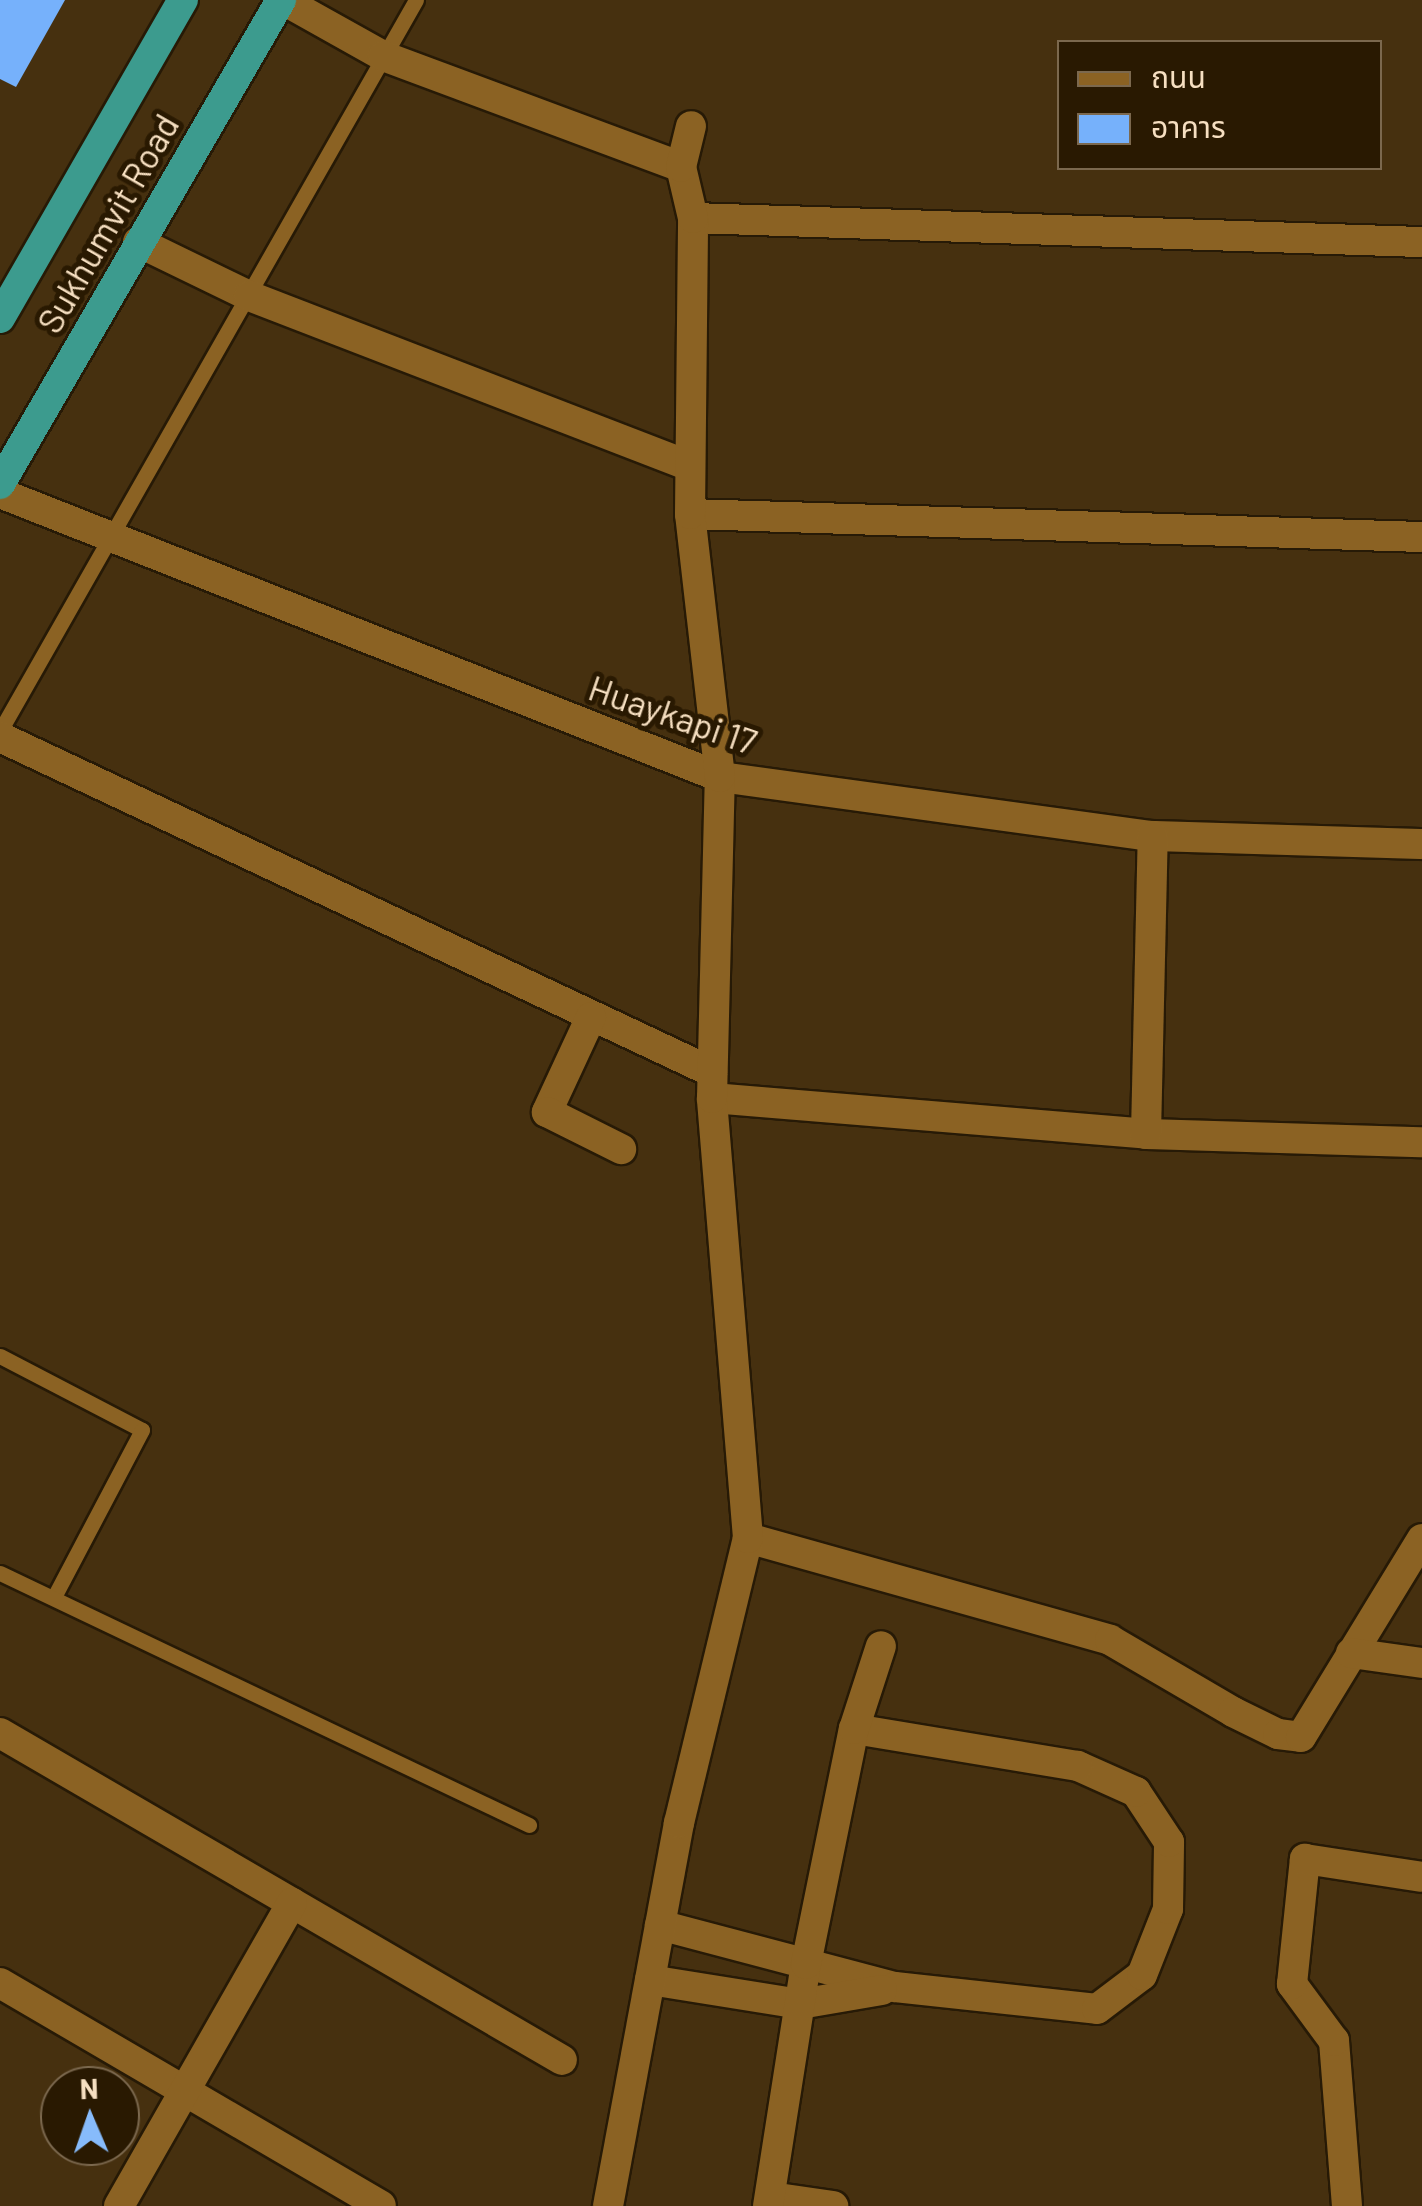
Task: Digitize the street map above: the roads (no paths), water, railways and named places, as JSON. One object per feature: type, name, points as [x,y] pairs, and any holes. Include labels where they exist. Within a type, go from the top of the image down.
[{"type":"highway","name":"Sukhumvit Road","points":[[0,318],[184,0]]},
{"type":"highway","name":"Sukhumvit Road","points":[[0,484],[282,0]]},
{"type":"street","points":[[282,0],[383,56],[681,167]]},
{"type":"street","points":[[608,2206],[660,1925],[748,1538],[712,1085],[720,777],[690,514],[693,218],[681,167],[691,126]]},
{"type":"street","points":[[693,218],[1422,242]]},
{"type":"street","points":[[138,242],[250,296],[689,466]]},
{"type":"street","name":"Huaykapi 17","points":[[0,493],[112,542],[720,777],[1153,836],[1422,844]]},
{"type":"street","points":[[690,514],[1422,537]]},
{"type":"street","points":[[0,734],[590,1017],[712,1085],[1146,1134],[1422,1142]]},
{"type":"street","points":[[1146,1134],[1153,836]]},
{"type":"street","points":[[590,1017],[547,1112],[621,1149]]},
{"type":"street","points":[[748,1538],[1110,1640],[1278,1734],[1301,1737],[1422,1539]]},
{"type":"street","points":[[833,2206],[769,2201],[806,1964],[854,1729],[882,1646]]},
{"type":"street","points":[[1352,1653],[1422,1663]]},
{"type":"street","points":[[660,1925],[895,1987],[1097,2009],[1142,1975],[1168,1909],[1169,1842],[1136,1792],[1078,1766],[854,1729]]},
{"type":"street","points":[[0,1733],[562,2060]]},
{"type":"street","points":[[1348,2206],[1334,2041],[1292,1984],[1305,1859],[1422,1876]]},
{"type":"street","points":[[119,2206],[292,1904]]},
{"type":"street","points":[[650,1980],[800,2004],[895,1987]]},
{"type":"street","points":[[0,1983],[382,2206]]},
{"type":"lane","points":[[0,734],[416,0]]},
{"type":"lane","points":[[0,1356],[142,1430],[54,1597]]},
{"type":"lane","points":[[0,1573],[529,1824]]}]
